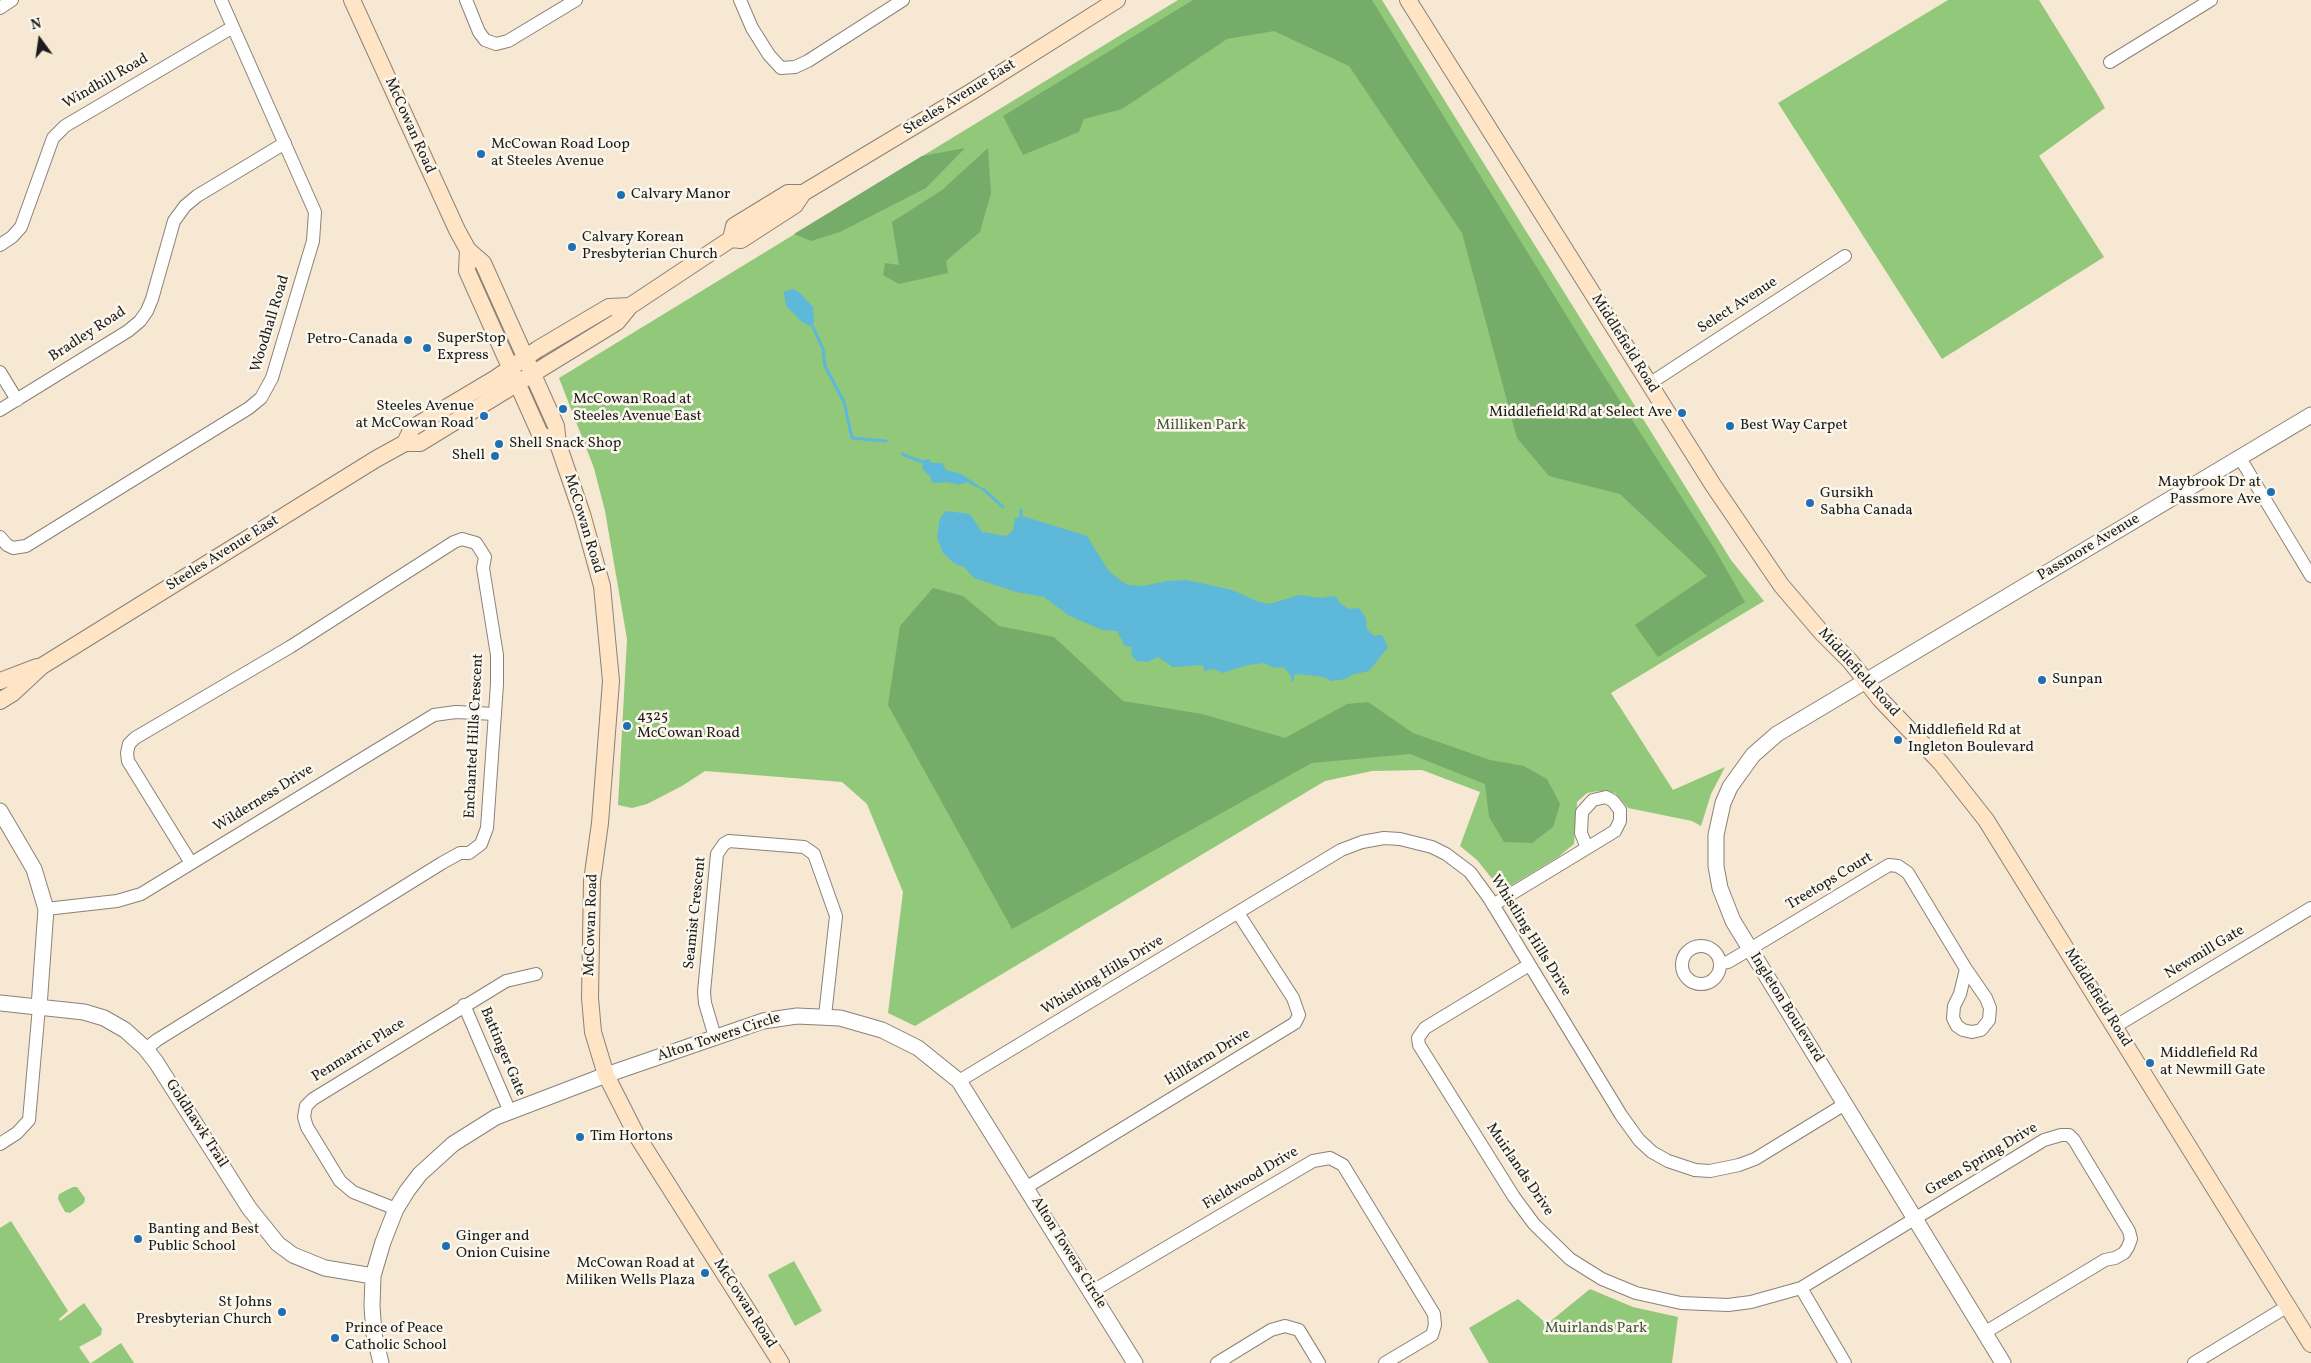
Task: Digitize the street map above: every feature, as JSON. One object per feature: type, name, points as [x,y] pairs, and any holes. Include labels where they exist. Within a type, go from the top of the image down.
[{"type":"main road","name":"McCowan Road","points":[[352,0],[468,250],[483,263],[556,426],[558,444],[582,514],[602,586],[611,681],[600,823],[592,881],[590,998],[593,1032],[606,1076],[637,1136],[781,1363]]},
{"type":"main road","name":"Steeles Avenue East","points":[[514,375],[532,374],[617,322],[630,306],[731,239],[741,240],[795,206],[803,193],[971,92],[1116,0]]},
{"type":"main road","name":"Middlefield Road","points":[[1408,0],[1649,384],[1781,585],[1880,699],[1941,763],[1977,808],[2116,1026],[2311,1344]]},
{"type":"main road","name":"McCowan Road","points":[[468,250],[467,270],[540,434],[558,444]]},
{"type":"main road","name":"Steeles Avenue East","points":[[0,701],[13,693],[42,666],[405,443],[420,443],[514,375],[524,358],[609,307],[630,306]]},
{"type":"main road","name":"Steeles Avenue East","points":[[0,681],[42,666]]},
{"type":"street","points":[[0,8],[12,0]]},
{"type":"street","name":"Woodhall Road","points":[[0,536],[7,545],[13,548],[26,546],[249,408],[261,398],[272,378],[313,241],[315,228],[313,206],[221,0]]},
{"type":"street","points":[[466,0],[479,32],[485,40],[496,44],[508,41],[576,0]]},
{"type":"street","points":[[740,0],[752,28],[769,55],[781,68],[795,67],[808,61],[903,0]]},
{"type":"street","points":[[2110,62],[2211,0]]},
{"type":"street","name":"Windhill Road","points":[[0,245],[12,237],[21,227],[52,138],[66,126],[233,27]]},
{"type":"street","name":"Bradley Road","points":[[0,410],[128,331],[140,321],[148,312],[174,221],[185,206],[198,196],[285,143]]},
{"type":"street","name":"Select Avenue","points":[[1649,384],[1845,256]]},
{"type":"street","points":[[0,372],[17,400]]},
{"type":"street","name":"Passmore Avenue","points":[[1866,681],[2311,415]]},
{"type":"street","points":[[2240,458],[2311,576]]},
{"type":"street","name":"Enchanted Hills Crescent","points":[[146,1049],[157,1040],[442,863],[460,853],[469,853],[475,850],[485,836],[495,714],[497,655],[484,568],[485,557],[476,543],[462,539],[454,542],[290,647],[135,738],[129,744],[128,762],[191,863]]},
{"type":"street","name":"Ingleton Boulevard","points":[[1866,681],[1764,743],[1730,787],[1719,819],[1715,849],[1720,888],[1728,912],[1750,950],[2003,1363]]},
{"type":"street","name":"Wilderness Drive","points":[[46,908],[129,899],[141,894],[434,715],[456,712],[495,714]]},
{"type":"street","points":[[0,811],[34,869],[46,908],[29,1120],[17,1133],[0,1144]]},
{"type":"street","name":"Whistling Hills Drive","points":[[960,1081],[1341,850],[1362,842],[1384,838],[1419,843],[1446,854],[1470,872],[1494,905],[1630,1128],[1652,1152],[1668,1161],[1695,1170],[1710,1171],[1739,1166],[1755,1159],[1845,1104]]},
{"type":"street","name":"Seamist Crescent","points":[[715,1037],[705,1003],[704,992],[717,854],[719,848],[729,841],[804,847],[814,854],[834,905],[836,916],[825,1016]]},
{"type":"street","points":[[1494,905],[1587,848]]},
{"type":"street","name":"Treetops Court","points":[[1750,950],[1889,865],[1898,866],[1908,873],[1966,969],[1986,998],[1991,1013],[1987,1025],[1980,1030],[1972,1032],[1957,1026],[1953,1018],[1954,1006],[1960,994],[1966,969]]},
{"type":"street","name":"Newmill Gate","points":[[2116,1026],[2311,908]]},
{"type":"street","name":"Hillfarm Drive","points":[[1027,1187],[1295,1023],[1299,1015],[1293,998],[1238,913]]},
{"type":"street","points":[[1720,963],[1728,962],[1750,950]]},
{"type":"street","name":"Muirlands Drive","points":[[1529,965],[1430,1024],[1418,1038],[1419,1045],[1509,1190],[1534,1224],[1570,1258],[1589,1271],[1626,1289],[1663,1300],[1696,1305],[1728,1305],[1751,1302],[1801,1288],[1915,1219]]},
{"type":"street","name":"Penmarric Place","points":[[396,1209],[353,1192],[340,1181],[307,1127],[304,1112],[313,1098],[464,1005],[506,981],[536,974]]},
{"type":"street","name":"Goldhawk Trail","points":[[0,1003],[74,1010],[104,1018],[125,1030],[146,1049],[249,1208],[278,1244],[293,1255],[325,1268],[374,1276]]},
{"type":"street","name":"Battinger Gate","points":[[464,1005],[510,1112]]},
{"type":"street","name":"Alton Towers Circle","points":[[381,1363],[373,1324],[374,1276],[383,1242],[396,1209],[420,1174],[453,1144],[480,1126],[510,1112],[715,1037],[763,1021],[785,1016],[825,1016],[853,1021],[894,1035],[929,1055],[960,1081],[1135,1363]]},
{"type":"street","name":"Green Spring Drive","points":[[1915,1219],[2052,1136],[2069,1135],[2077,1144],[2129,1231],[2131,1239],[2128,1247],[2120,1256],[2105,1260],[1984,1333]]},
{"type":"street","name":"Fieldwood Drive","points":[[1091,1292],[1313,1161],[1330,1158],[1343,1165],[1434,1314],[1435,1325],[1432,1335],[1385,1363]]},
{"type":"street","points":[[1801,1288],[1845,1363]]},
{"type":"street","points":[[2194,1363],[2288,1306]]},
{"type":"street","points":[[1217,1363],[1271,1330],[1285,1326],[1299,1330],[1319,1363]]},
{"type":"green space","name":"Milliken Park","points":[[1178,0],[1382,0],[1731,560],[1764,601],[1611,693],[1673,790],[1725,767],[1711,794],[1701,826],[1692,821],[1628,808],[1615,793],[1599,791],[1587,793],[1577,802],[1574,844],[1558,857],[1502,891],[1477,860],[1460,846],[1480,792],[1422,770],[1372,771],[1325,781],[915,1026],[888,1013],[903,892],[867,804],[842,782],[705,771],[682,786],[647,804],[632,808],[618,805],[627,639],[605,511],[594,468],[559,378]]},
{"type":"green space","points":[[1193,0],[1372,0],[1592,357],[1714,548],[1745,602],[1658,657],[1635,625],[1707,576],[1620,494],[1549,476],[1517,438],[1462,233],[1349,66],[1274,31],[1227,39],[1122,109],[1084,119],[1079,132],[1023,155],[1003,116]]},
{"type":"green space","points":[[1948,0],[2039,0],[2096,92],[2105,108],[2039,156],[2104,257],[1942,359],[1778,103]]},
{"type":"green space","points":[[965,148],[926,188],[840,232],[811,241],[794,234],[922,156]]},
{"type":"green space","points":[[988,148],[991,193],[980,232],[946,261],[948,273],[899,284],[883,275],[885,263],[899,265],[892,222],[942,190]]},
{"type":"green space","points":[[933,588],[963,596],[999,626],[1054,637],[1123,701],[1202,714],[1285,738],[1347,704],[1368,702],[1413,733],[1490,760],[1524,766],[1547,779],[1560,804],[1553,827],[1532,843],[1504,842],[1489,817],[1485,784],[1410,754],[1312,763],[1012,929],[888,705],[900,626]]},
{"type":"green space","points":[[77,1187],[85,1198],[84,1203],[70,1213],[65,1212],[58,1199],[59,1194]]},
{"type":"green space","points":[[11,1221],[68,1311],[59,1319],[60,1321],[84,1303],[102,1329],[101,1335],[79,1347],[90,1363],[0,1363],[0,1228]]},
{"type":"green space","points":[[794,1261],[822,1311],[795,1326],[768,1275]]},
{"type":"green space","name":"Muirlands Park","points":[[1590,1289],[1633,1307],[1678,1317],[1672,1363],[1489,1363],[1469,1328],[1518,1299],[1547,1324]]},
{"type":"green space","points":[[121,1343],[134,1363],[91,1363]]},
{"type":"water","points":[[793,289],[799,292],[813,307],[814,322],[812,327],[802,322],[786,306],[784,292]]},
{"type":"water","points":[[929,459],[932,463],[942,463],[946,470],[962,474],[983,489],[967,482],[959,485],[947,482],[932,483],[930,476],[922,469],[923,460]]},
{"type":"water","points":[[946,511],[970,514],[982,532],[1006,536],[1013,531],[1015,518],[1026,517],[1087,536],[1108,570],[1129,585],[1143,586],[1167,581],[1187,580],[1232,590],[1259,602],[1270,604],[1299,595],[1321,598],[1335,596],[1341,604],[1349,609],[1359,608],[1366,618],[1367,629],[1374,636],[1382,635],[1388,647],[1369,671],[1351,675],[1346,679],[1331,681],[1324,677],[1297,674],[1294,675],[1294,681],[1292,682],[1290,674],[1283,667],[1274,668],[1264,663],[1248,665],[1222,673],[1214,669],[1204,671],[1203,665],[1173,667],[1158,657],[1148,662],[1137,661],[1131,655],[1132,647],[1125,646],[1117,631],[1102,630],[1068,615],[1044,597],[1016,592],[974,578],[964,567],[955,564],[943,553],[937,537],[940,518]]},
{"type":"waterway","points":[[813,327],[823,349],[825,366],[844,402],[852,438],[886,441]]},
{"type":"waterway","points":[[902,454],[922,462]]},
{"type":"waterway","points":[[983,489],[1003,507]]},
{"type":"waterway","points":[[1021,510],[1021,518]]},
{"type":"place","name":"McCowan Road Loop at Steeles Avenue","points":[[481,154]]},
{"type":"place","name":"Calvary Manor","points":[[621,195]]},
{"type":"place","name":"Calvary Korean Presbyterian Church","points":[[572,247]]},
{"type":"place","name":"Petro-Canada","points":[[408,340]]},
{"type":"place","name":"SuperStop Express","points":[[427,348]]},
{"type":"place","name":"McCowan Road at Steeles Avenue East","points":[[563,409]]},
{"type":"place","name":"Middlefield Rd at Select Ave","points":[[1682,413]]},
{"type":"place","name":"Steeles Avenue at McCowan Road","points":[[484,416]]},
{"type":"place","name":"Best Way Carpet","points":[[1730,426]]},
{"type":"place","name":"Shell Snack Shop","points":[[499,444]]},
{"type":"place","name":"Shell","points":[[495,456]]},
{"type":"place","name":"Maybrook Dr at Passmore Ave","points":[[2271,492]]},
{"type":"place","name":"Gursikh Sabha Canada","points":[[1810,503]]},
{"type":"place","name":"Sunpan","points":[[2042,680]]},
{"type":"place","name":"4325 McCowan Road","points":[[627,726]]},
{"type":"place","name":"Middlefield Rd at Ingleton Boulevard","points":[[1898,740]]},
{"type":"place","name":"Middlefield Rd at Newmill Gate","points":[[2150,1063]]},
{"type":"place","name":"Tim Hortons","points":[[580,1137]]},
{"type":"place","name":"Banting and Best Public School","points":[[138,1239]]},
{"type":"place","name":"Ginger and Onion Cuisine","points":[[446,1246]]},
{"type":"place","name":"McCowan Road at Miliken Wells Plaza","points":[[705,1273]]},
{"type":"place","name":"St Johns Presbyterian Church","points":[[282,1312]]},
{"type":"place","name":"Prince of Peace Catholic School","points":[[335,1338]]}]
